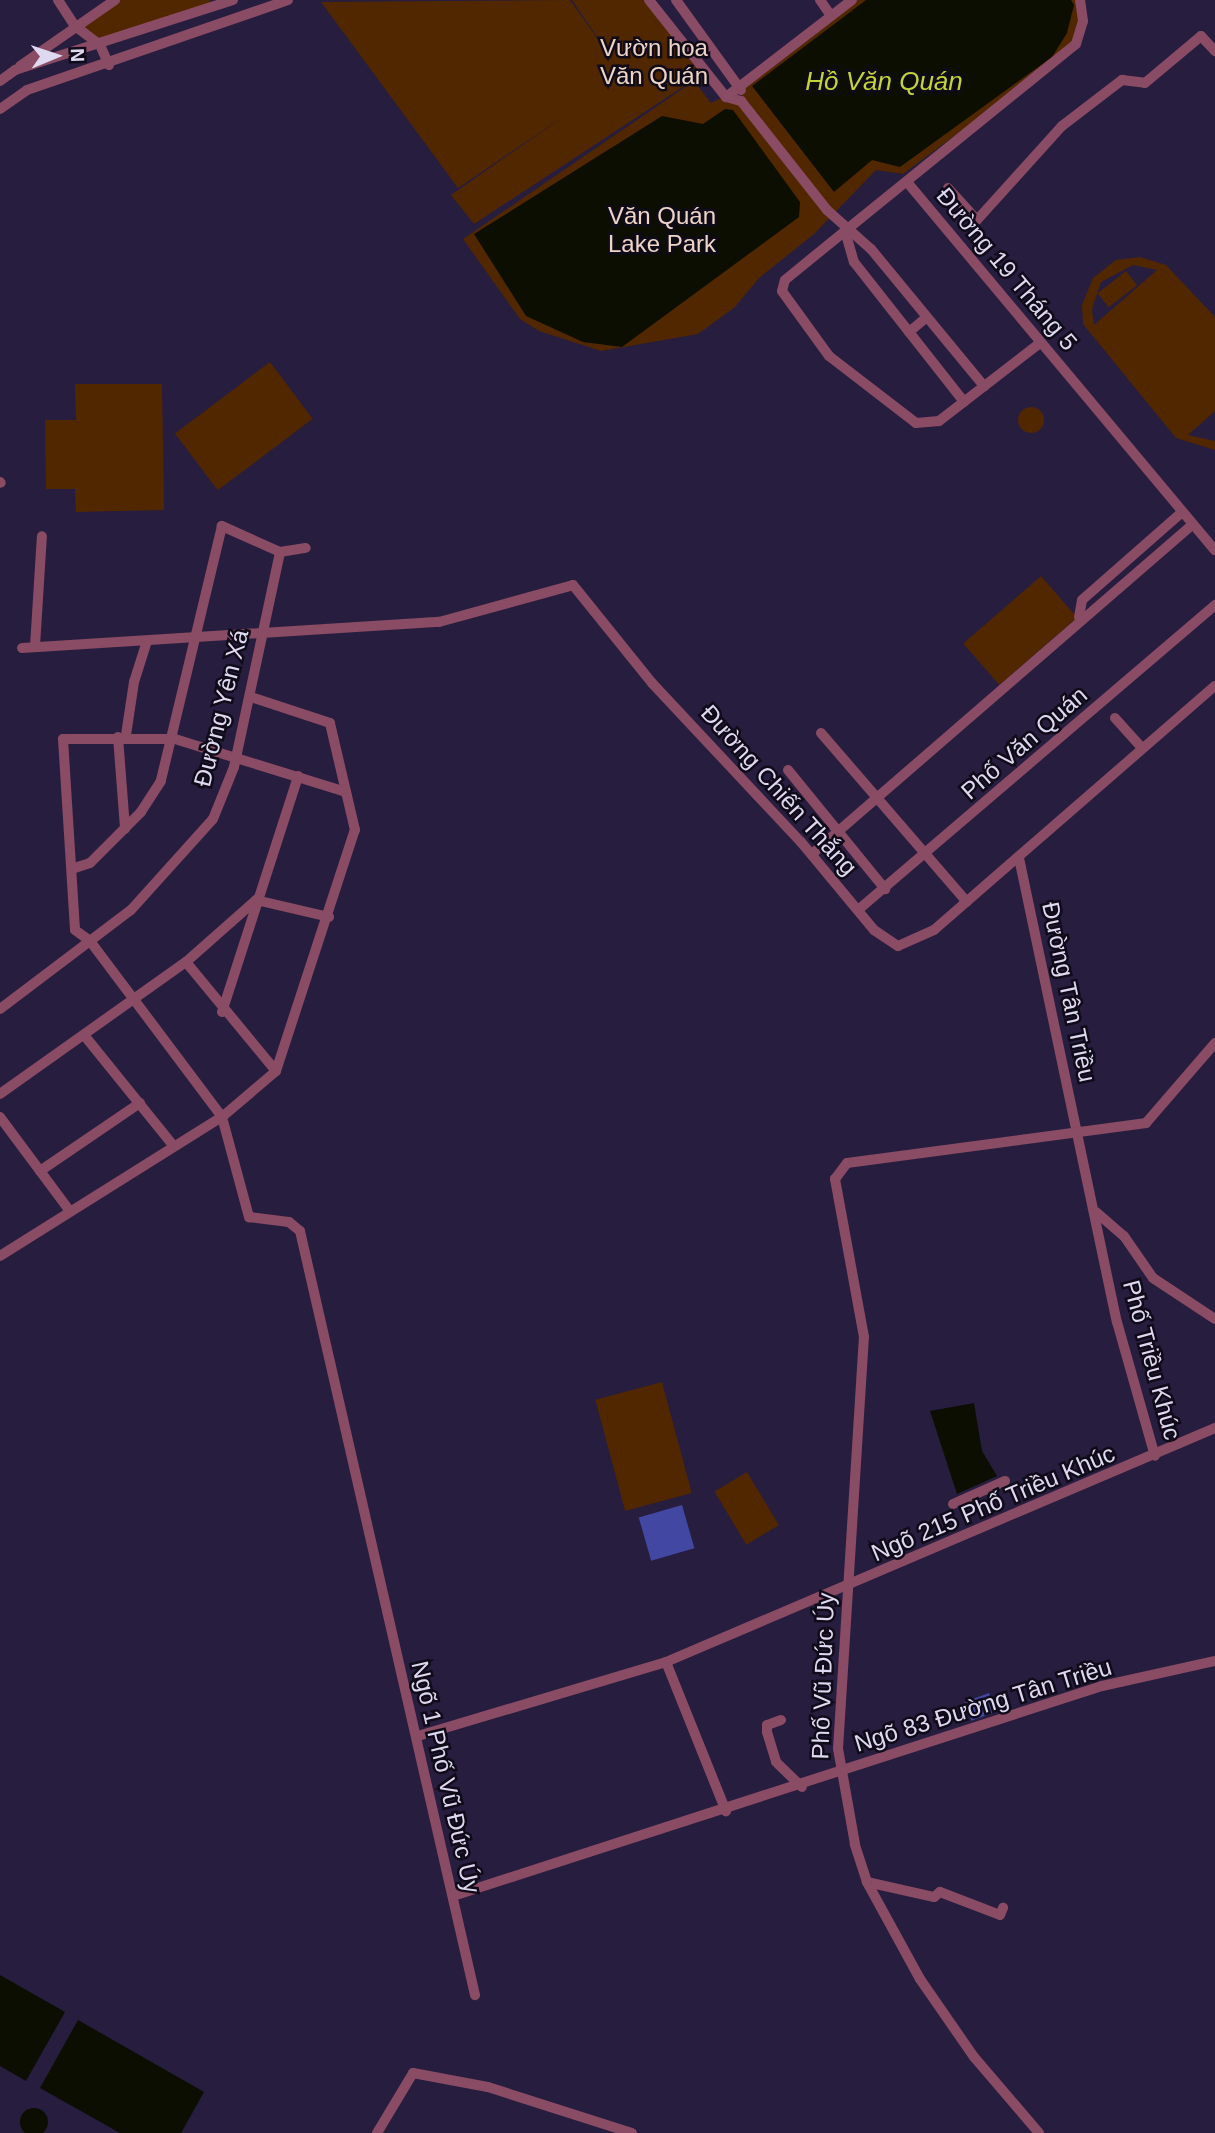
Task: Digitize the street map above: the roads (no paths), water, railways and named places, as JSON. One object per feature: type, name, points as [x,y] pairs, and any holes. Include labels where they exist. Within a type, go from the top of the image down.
[{"type":"street","points":[[58,0],[75,26],[100,45],[110,65]]},
{"type":"street","points":[[0,81],[115,0]]},
{"type":"street","points":[[15,70],[100,45],[233,0]]},
{"type":"street","points":[[0,109],[27,90],[110,65],[288,0]]},
{"type":"street","points":[[649,0],[726,97],[741,101],[824,206],[845,230],[872,249],[984,386]]},
{"type":"street","points":[[676,0],[741,85],[741,101]]},
{"type":"street","points":[[820,0],[831,16]]},
{"type":"street","points":[[726,97],[852,0]]},
{"type":"street","name":"Đường 19 Tháng 5","points":[[1040,343],[939,421],[916,423],[829,356],[786,301],[786,281],[845,230],[1076,44],[1083,21],[1080,0]]},
{"type":"street","points":[[948,188],[977,220],[1062,126],[1122,80],[1145,83],[1201,36],[1215,51]]},
{"type":"street","name":"Đường 19 Tháng 5","points":[[907,182],[1215,550]]},
{"type":"street","points":[[845,230],[854,262],[964,402]]},
{"type":"street","points":[[909,332],[927,317]]},
{"type":"street","points":[[1079,617],[1083,600],[1182,512]]},
{"type":"street","points":[[812,854],[878,799],[1079,617],[1091,613],[1192,525]]},
{"type":"street","points":[[72,869],[90,863],[125,829],[161,781],[174,739],[222,526],[280,552],[306,548]]},
{"type":"street","points":[[35,646],[42,536]]},
{"type":"street","name":"Đường Yên Xá","points":[[0,1009],[131,910],[191,849],[213,819],[236,757],[280,552]]},
{"type":"street","name":"Đường Chiến Thắng","points":[[261,635],[439,622],[573,585],[652,683],[812,854],[858,910],[898,946],[934,930],[1215,686]]},
{"type":"street","name":"Phố Văn Quán","points":[[858,910],[926,855],[1215,605]]},
{"type":"street","points":[[22,648],[261,635]]},
{"type":"street","points":[[125,829],[122,736],[134,682],[147,641]]},
{"type":"street","points":[[0,1256],[172,1144],[222,1117],[276,1071],[329,917],[355,830],[330,723],[251,697]]},
{"type":"street","points":[[1115,719],[1142,748]]},
{"type":"street","points":[[821,733],[967,902]]},
{"type":"street","points":[[222,1117],[90,941],[75,930],[63,739],[122,736],[174,739],[346,792]]},
{"type":"street","points":[[788,771],[885,889]]},
{"type":"street","points":[[222,1012],[298,776]]},
{"type":"street","name":"Đường Tân Triều","points":[[1018,858],[1095,1212]]},
{"type":"street","points":[[256,900],[329,917]]},
{"type":"street","points":[[0,1094],[186,962],[256,900]]},
{"type":"street","points":[[186,962],[222,1012],[276,1071]]},
{"type":"street","points":[[85,1035],[172,1144]]},
{"type":"street","points":[[1080,1135],[1146,1123],[1215,1043]]},
{"type":"street","points":[[40,1171],[140,1104]]},
{"type":"street","points":[[0,1117],[69,1210]]},
{"type":"street","name":"Ngõ 1 Phố Vũ Đức Úy","points":[[222,1117],[249,1217],[291,1223],[300,1231],[374,1568],[418,1736],[475,1995]]},
{"type":"street","name":"Phố Vũ Đức Úy","points":[[1039,2133],[949,2025],[867,1882],[841,1772],[840,1663],[865,1372],[861,1311],[837,1194],[839,1167],[1080,1135]]},
{"type":"street","points":[[1095,1212],[1124,1236],[1153,1278],[1215,1319]]},
{"type":"street","name":"Phố Triều Khúc","points":[[1095,1212],[1117,1322],[1155,1456],[1215,1428]]},
{"type":"street","name":"Ngõ 215 Phố Triều Khúc","points":[[418,1736],[666,1662],[1155,1456]]},
{"type":"street","points":[[953,1504],[1005,1481]]},
{"type":"street","name":"Ngõ 83 Đường Tân Triều","points":[[453,1896],[802,1787],[1102,1686],[1215,1661]]},
{"type":"street","points":[[666,1662],[726,1811]]},
{"type":"street","points":[[780,1720],[767,1725],[776,1762],[802,1787]]},
{"type":"street","points":[[867,1882],[934,1897],[940,1892],[1000,1915],[1003,1908]]},
{"type":"street","points":[[377,2133],[413,2073],[488,2087],[632,2133]]},
{"type":"water","name":"Hồ Văn Quán","points":[[866,0],[1071,0],[1074,5],[1067,33],[1052,57],[900,167],[872,160],[834,192],[752,86]]},
{"type":"water","name":"Hồ Văn Quán","points":[[725,109],[733,110],[800,202],[799,217],[622,347],[583,342],[526,316],[474,234],[662,116],[703,124]]},
{"type":"water","points":[[974,1403],[982,1451],[997,1476],[957,1494],[930,1411]]},
{"type":"water","points":[[0,1975],[65,2012],[26,2081],[0,2066]]},
{"type":"water","points":[[78,2020],[204,2092],[181,2133],[120,2133],[40,2088]]},
{"type":"water","points":[[34,2108],[44,2112],[48,2122],[44,2132],[34,2136],[24,2132],[20,2122],[24,2112]]},
{"type":"park label","name":"Vườn hoa Văn Quán","points":[[654,62]]},
{"type":"park label","name":"Văn Quán Lake Park","points":[[662,230]]}]
